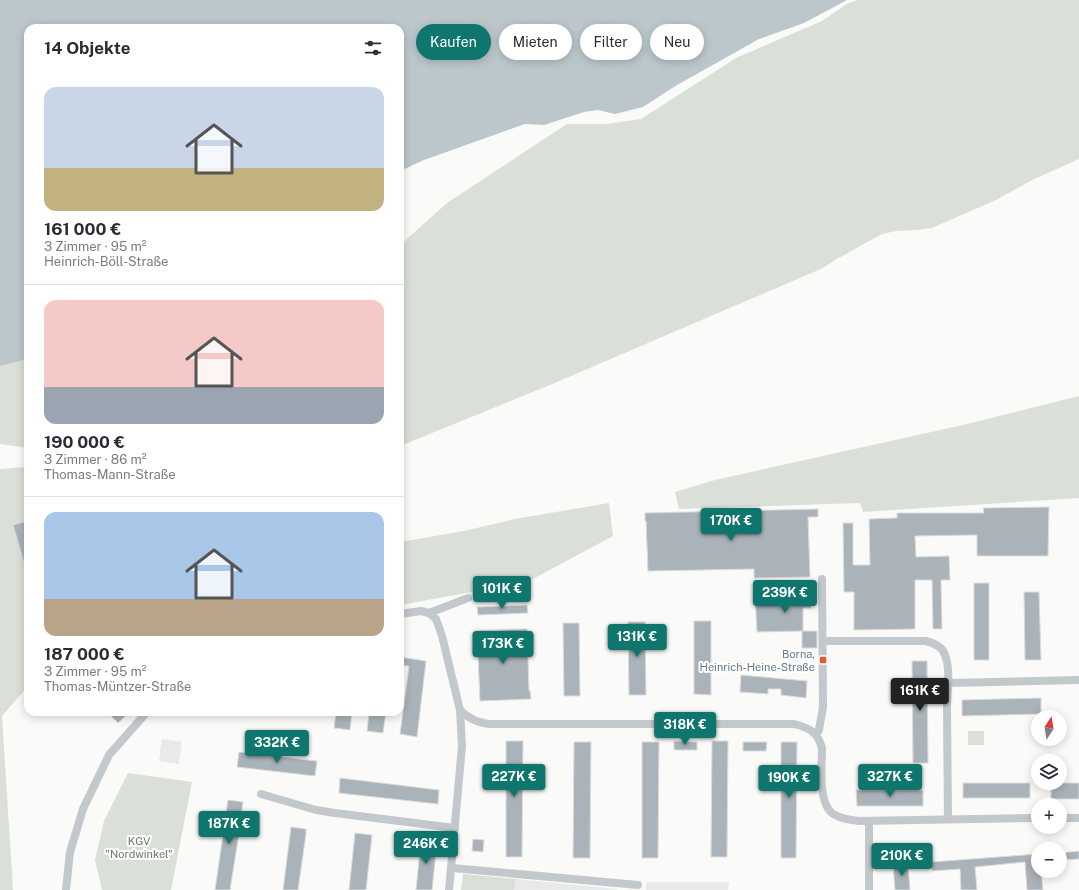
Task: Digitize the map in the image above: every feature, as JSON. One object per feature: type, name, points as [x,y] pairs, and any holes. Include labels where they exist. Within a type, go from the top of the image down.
[{"type":"street","points":[[816,735],[819,730],[824,707],[822,579]]},
{"type":"street","points":[[429,613],[468,598]]},
{"type":"street","points":[[404,613],[421,611],[429,613],[436,619],[442,636],[460,710],[462,746],[450,890]]},
{"type":"street","points":[[823,641],[926,641],[936,644],[945,654],[948,683],[948,819]]},
{"type":"street","points":[[948,683],[1079,680]]},
{"type":"street","points":[[460,710],[467,717],[476,722],[489,724],[794,724],[810,729],[816,735],[822,748],[822,795],[826,806],[833,815],[845,819],[869,821],[1031,818]]},
{"type":"street","points":[[66,890],[70,852],[83,809],[109,755],[143,716]]},
{"type":"street","points":[[261,794],[334,814],[455,828]]},
{"type":"street","points":[[1067,818],[1079,818]]},
{"type":"street","points":[[869,821],[869,890]]},
{"type":"street","points":[[452,868],[638,885]]},
{"type":"shaded area","points":[[0,0],[847,0],[804,23],[759,39],[677,85],[643,107],[615,114],[598,110],[584,112],[544,125],[525,124],[424,160],[404,169],[404,24],[24,24],[24,360],[0,366]]},
{"type":"shaded area","points":[[162,739],[182,742],[179,764],[159,761]]},
{"type":"shaded area","points":[[516,879],[617,889],[514,890]]},
{"type":"shaded area","points":[[646,882],[729,882],[728,890],[646,890]]},
{"type":"green space","points":[[857,0],[1079,0],[1079,159],[1032,180],[996,200],[932,228],[896,231],[882,234],[823,268],[550,385],[404,444],[404,243],[408,238],[447,203],[567,124],[607,124],[641,119],[736,58],[822,21],[847,4]]},
{"type":"green space","points":[[24,360],[24,447],[0,444],[0,366]]},
{"type":"green space","points":[[1079,396],[1079,498],[863,512],[860,503],[679,509],[675,492],[715,480],[963,425]]},
{"type":"green space","points":[[24,467],[24,691],[2,716],[13,890],[0,890],[0,469]]},
{"type":"green space","points":[[609,503],[613,536],[527,582],[404,604],[404,541],[464,531],[515,519]]},
{"type":"green space","points":[[968,731],[984,731],[984,745],[968,745]]},
{"type":"green space","name":"KGV \"Nordwinkel\"","points":[[128,773],[192,782],[171,890],[102,890],[95,860],[104,821]]},
{"type":"green space","points":[[463,874],[516,879],[514,890],[461,890]]},
{"type":"building","points":[[1049,507],[1048,556],[977,556],[977,535],[915,536],[916,557],[949,556],[950,580],[941,580],[942,629],[933,629],[932,580],[915,580],[915,629],[854,630],[854,592],[844,592],[843,523],[853,523],[853,565],[870,565],[869,519],[897,518],[897,513],[984,513],[983,508]]},
{"type":"building","points":[[818,509],[818,517],[808,517],[810,577],[754,578],[754,569],[648,571],[645,513]]},
{"type":"building","points":[[24,522],[24,563],[13,525]]},
{"type":"building","points":[[974,583],[989,583],[989,660],[974,660]]},
{"type":"building","points":[[811,592],[811,608],[803,608],[803,631],[817,631],[817,648],[802,648],[802,631],[757,632],[755,593]]},
{"type":"building","points":[[1024,592],[1039,592],[1041,660],[1025,660]]},
{"type":"building","points":[[527,605],[528,613],[478,615],[477,607]]},
{"type":"building","points":[[694,621],[711,621],[711,695],[694,694]]},
{"type":"building","points":[[628,622],[645,622],[646,695],[629,695]]},
{"type":"building","points":[[563,623],[579,623],[580,696],[564,696]]},
{"type":"building","points":[[527,629],[529,691],[531,699],[480,701],[477,631]]},
{"type":"building","points":[[404,658],[426,661],[417,737],[400,734],[402,716],[404,716],[404,704],[409,666],[404,665]]},
{"type":"building","points":[[912,661],[927,661],[928,763],[913,763]]},
{"type":"building","points":[[741,675],[807,681],[806,698],[781,695],[781,689],[768,689],[768,694],[740,692]]},
{"type":"building","points":[[1041,698],[1041,710],[1031,710],[1031,714],[962,716],[962,700]]},
{"type":"building","points":[[111,716],[126,716],[118,723]]},
{"type":"building","points":[[336,716],[352,716],[350,730],[334,728]]},
{"type":"building","points":[[369,716],[385,716],[383,733],[367,731]]},
{"type":"building","points":[[506,741],[523,741],[522,857],[506,857]]},
{"type":"building","points":[[674,741],[697,742],[697,750],[674,750]]},
{"type":"building","points":[[712,741],[728,741],[727,857],[711,857]]},
{"type":"building","points":[[574,742],[591,742],[590,858],[573,858]]},
{"type":"building","points":[[642,742],[659,742],[658,858],[642,858]]},
{"type":"building","points":[[743,742],[767,742],[766,751],[743,751]]},
{"type":"building","points":[[781,742],[797,742],[796,858],[781,858]]},
{"type":"building","points":[[239,752],[317,761],[315,776],[237,767]]},
{"type":"building","points":[[340,778],[439,790],[438,804],[339,793]]},
{"type":"building","points":[[963,783],[1030,783],[1030,798],[963,798]]},
{"type":"building","points":[[1067,783],[1079,783],[1079,799],[1051,798],[1051,790],[1067,790]]},
{"type":"building","points":[[856,790],[923,790],[923,806],[857,806]]},
{"type":"building","points":[[228,800],[243,802],[238,840],[230,890],[215,890]]},
{"type":"building","points":[[291,827],[306,829],[306,834],[298,890],[283,890]]},
{"type":"building","points":[[355,833],[372,835],[366,890],[349,890]]},
{"type":"building","points":[[473,839],[484,840],[483,852],[472,851]]},
{"type":"building","points":[[421,840],[437,842],[432,890],[416,890]]},
{"type":"building","points":[[1079,851],[1079,859],[1067,860],[1067,852]]},
{"type":"building","points":[[1031,855],[1031,878],[1042,878],[1043,890],[1027,890],[1025,862],[975,867],[977,890],[961,890],[960,869],[932,871],[931,862]]},
{"type":"building","points":[[908,864],[910,890],[895,890],[893,865]]},
{"type":"place","name":"Borna, Heinrich-Heine-Straße","points":[[823,660]]}]
